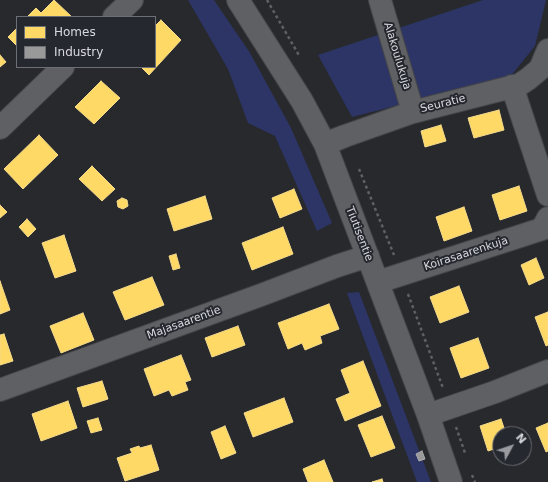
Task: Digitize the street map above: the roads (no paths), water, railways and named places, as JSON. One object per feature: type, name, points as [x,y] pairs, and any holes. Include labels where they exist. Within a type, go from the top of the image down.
[{"type":"street","points":[[115,16],[132,0]]},
{"type":"street","name":"Tiutisentie","points":[[238,0],[302,101],[325,144],[428,415],[451,482]]},
{"type":"street","name":"Alakoulukuja","points":[[380,0],[413,112]]},
{"type":"street","name":"Seuratie","points":[[325,144],[413,112],[519,85],[528,79],[545,63]]},
{"type":"street","points":[[0,128],[62,68]]},
{"type":"street","points":[[512,86],[548,195]]},
{"type":"street","name":"Koirasaarenkuja","points":[[378,282],[542,229],[548,218]]},
{"type":"street","name":"Majasaarentie","points":[[0,390],[337,266],[368,256]]},
{"type":"street","points":[[428,415],[495,392],[548,371]]}]
